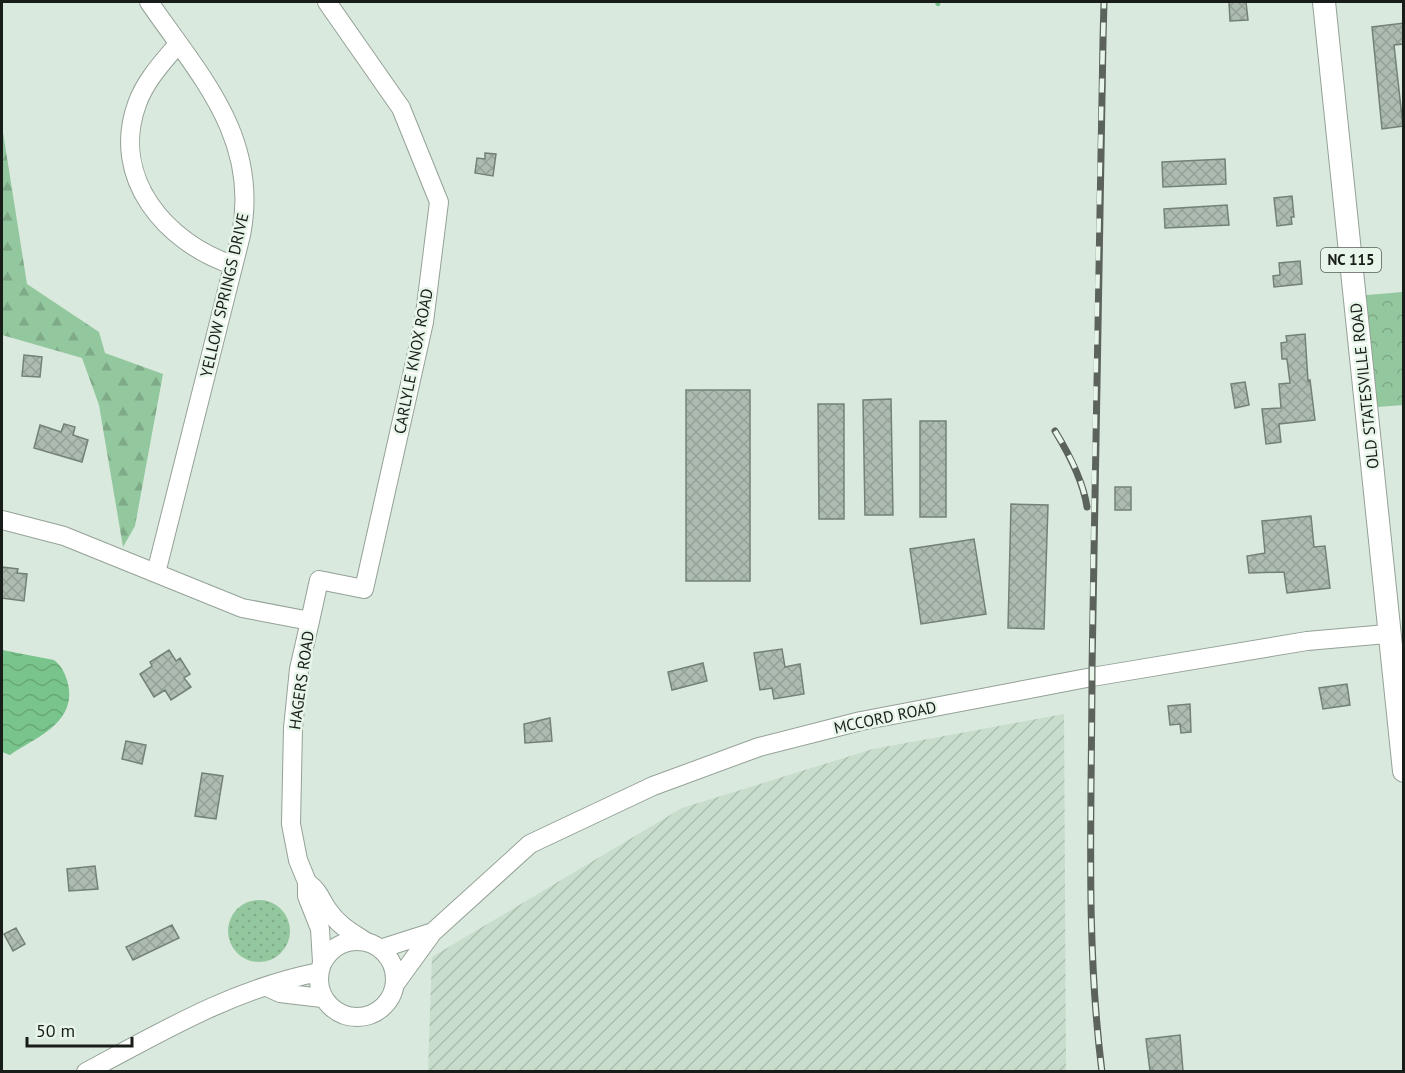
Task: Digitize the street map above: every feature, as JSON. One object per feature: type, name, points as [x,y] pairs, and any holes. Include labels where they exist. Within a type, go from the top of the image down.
[{"type":"main road","name":"OLD STATESVILLE ROAD","points":[[1324,2],[1404,771]]},
{"type":"street","name":"YELLOW SPRINGS DRIVE","points":[[149,2],[226,116],[242,159],[245,205],[233,265],[156,573]]},
{"type":"street","name":"CARLYLE KNOX ROAD","points":[[310,621],[319,580],[364,589],[424,322],[439,202],[401,108],[327,2]]},
{"type":"street","points":[[178,44],[149,80],[136,104],[130,130],[134,170],[147,201],[170,229],[206,254],[233,265]]},
{"type":"street","name":"HAGERS ROAD","points":[[2,520],[64,536],[242,608],[310,621],[299,669],[291,765],[291,824],[298,860],[307,882],[307,896],[320,929],[321,967]]},
{"type":"street","name":"MCCORD ROAD","points":[[267,987],[280,993],[322,998],[340,1015],[368,1016],[387,1004],[396,983],[433,932],[530,844],[653,786],[759,747],[861,722],[1081,679],[1307,641],[1388,634]]},
{"type":"street","name":"HAGERS ROAD","points":[[307,882],[317,889],[328,910],[342,927],[375,945]]},
{"type":"street","name":"MCCORD ROAD","points":[[86,1071],[221,1001],[321,967],[332,950],[346,942],[375,945],[433,932]]},
{"type":"street","points":[[375,945],[392,962],[396,983]]},
{"type":"street","points":[[321,967],[322,998]]},
{"type":"shaded area","points":[[1064,714],[1066,1071],[428,1071],[432,957],[682,808],[873,749]]},
{"type":"green space","points":[[2,126],[27,284],[99,332],[105,353],[163,374],[135,526],[123,547],[99,405],[82,358],[2,335]]},
{"type":"green space","points":[[1403,292],[1403,405],[1366,408],[1355,296]]},
{"type":"green space","points":[[259,900],[276,905],[281,909],[285,914],[290,931],[285,948],[281,953],[276,957],[259,962],[242,957],[237,953],[233,948],[228,931],[233,914],[237,909],[242,905]]},
{"type":"water","points":[[2,650],[54,660],[64,673],[69,689],[69,701],[58,721],[50,729],[10,755],[2,752]]},
{"type":"building","points":[[1229,2],[1246,2],[1248,20],[1230,21]]},
{"type":"building","points":[[1404,23],[1404,44],[1394,45],[1403,126],[1382,129],[1372,27]]},
{"type":"building","points":[[485,153],[496,154],[493,176],[475,173],[477,158],[485,159]]},
{"type":"building","points":[[1225,159],[1226,184],[1163,187],[1162,162]]},
{"type":"building","points":[[1292,196],[1294,217],[1291,217],[1292,224],[1277,226],[1274,198]]},
{"type":"building","points":[[1227,205],[1229,225],[1165,228],[1164,209]]},
{"type":"building","points":[[1300,261],[1302,284],[1274,287],[1273,276],[1280,275],[1279,263]]},
{"type":"building","points":[[1305,334],[1308,381],[1310,380],[1315,420],[1279,424],[1281,442],[1266,444],[1262,409],[1281,408],[1279,384],[1290,383],[1287,359],[1282,359],[1281,343],[1287,342],[1286,336]]},
{"type":"building","points":[[24,355],[42,357],[40,377],[22,376]]},
{"type":"building","points":[[1245,382],[1249,405],[1235,408],[1231,384]]},
{"type":"building","points":[[686,390],[750,390],[750,581],[686,581]]},
{"type":"building","points":[[891,399],[893,515],[865,515],[863,400]]},
{"type":"building","points":[[818,404],[844,404],[844,519],[819,519]]},
{"type":"building","points":[[920,421],[946,421],[946,517],[920,517]]},
{"type":"building","points":[[64,424],[75,427],[73,435],[88,440],[82,462],[34,448],[40,425],[61,432]]},
{"type":"building","points":[[1115,487],[1131,487],[1131,510],[1115,510]]},
{"type":"building","points":[[1011,504],[1048,505],[1044,629],[1008,628]]},
{"type":"building","points":[[1311,516],[1314,547],[1325,546],[1330,588],[1287,593],[1284,572],[1249,573],[1247,556],[1265,553],[1262,521]]},
{"type":"building","points":[[974,539],[986,614],[921,624],[910,549]]},
{"type":"building","points":[[2,567],[18,569],[17,573],[27,574],[24,601],[2,598]]},
{"type":"building","points":[[782,649],[785,667],[800,664],[804,694],[774,699],[772,688],[760,690],[754,653]]},
{"type":"building","points":[[169,650],[176,661],[180,658],[190,674],[184,678],[191,687],[171,700],[165,690],[154,697],[140,674],[152,666],[150,662]]},
{"type":"building","points":[[703,663],[707,681],[672,690],[668,672]]},
{"type":"building","points":[[1347,684],[1350,705],[1323,709],[1319,688]]},
{"type":"building","points":[[1190,704],[1191,732],[1181,733],[1180,724],[1170,725],[1168,706]]},
{"type":"building","points":[[550,718],[552,741],[525,743],[524,724]]},
{"type":"building","points":[[126,741],[146,745],[142,764],[122,759]]},
{"type":"building","points":[[202,773],[223,776],[216,819],[195,816]]},
{"type":"building","points":[[95,866],[98,889],[69,891],[67,869]]},
{"type":"building","points":[[172,925],[179,938],[133,960],[126,947]]},
{"type":"building","points":[[16,928],[25,944],[13,951],[4,934]]},
{"type":"building","points":[[1180,1035],[1183,1071],[1150,1071],[1146,1039]]},
{"type":"railway","points":[[1102,1072],[1093,971],[1091,820],[1095,418],[1104,2]]},
{"type":"railway","points":[[1055,431],[1075,467],[1087,507]]}]
